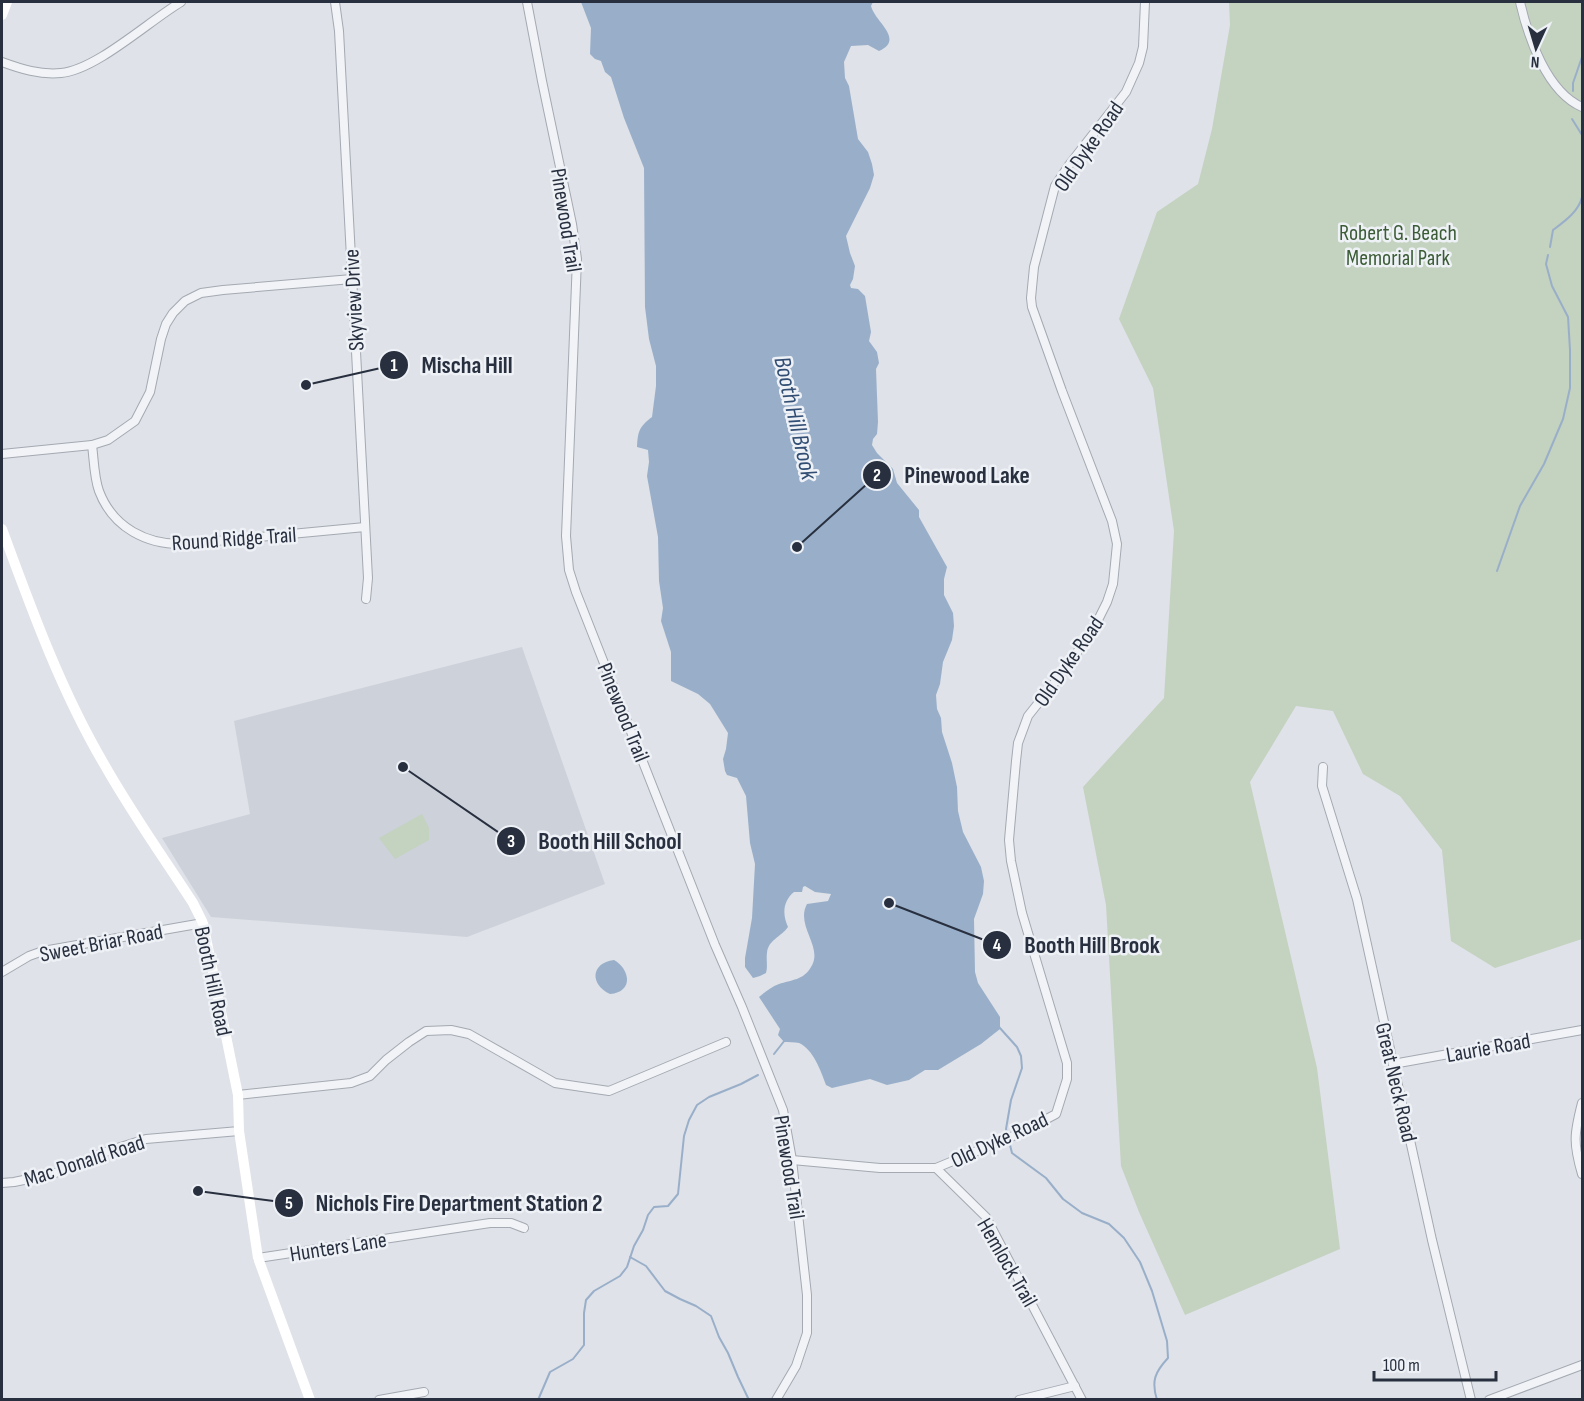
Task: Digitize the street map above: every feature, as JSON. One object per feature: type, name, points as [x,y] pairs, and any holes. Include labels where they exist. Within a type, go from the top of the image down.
[{"type":"street","points":[[2,15],[7,2]]},
{"type":"street","points":[[2,62],[28,71],[45,73],[62,73],[76,69],[94,62],[181,2]]},
{"type":"street","name":"Skyview Drive","points":[[335,2],[339,31],[368,578],[366,599]]},
{"type":"street","name":"Pinewood Trail","points":[[527,2],[577,259],[566,536],[569,570],[783,1110],[792,1160],[807,1295],[807,1333],[796,1366],[776,1400]]},
{"type":"street","name":"Old Dyke Road","points":[[936,1168],[1018,1134],[1056,1114],[1067,1080],[1067,1063],[1022,913],[1009,840],[1018,743],[1028,716],[1071,662],[1107,602],[1113,584],[1117,557],[1116,533],[1032,307],[1032,283],[1055,186],[1126,92],[1138,63],[1144,32],[1145,2]]},
{"type":"street","points":[[1520,2],[1534,51],[1557,87],[1566,97],[1582,106]]},
{"type":"street","points":[[2,454],[92,445],[108,440],[135,421],[150,392],[166,324],[185,300],[201,293],[223,290],[352,279]]},
{"type":"street","name":"Round Ridge Trail","points":[[92,445],[99,491],[106,505],[121,524],[132,533],[146,539],[170,544],[184,544],[365,527]]},
{"type":"street","name":"Booth Hill Road","points":[[2,529],[39,629],[103,763],[193,903],[203,923],[238,1095],[239,1131],[258,1258],[310,1400]]},
{"type":"street","name":"Great Neck Road","points":[[1323,766],[1322,786],[1357,899],[1445,1294],[1471,1400]]},
{"type":"street","name":"Sweet Briar Road","points":[[2,972],[29,956],[43,951],[203,923]]},
{"type":"street","points":[[238,1095],[351,1083],[370,1076],[409,1041],[426,1031],[451,1030],[469,1034],[555,1083],[609,1091],[726,1042]]},
{"type":"street","name":"Laurie Road","points":[[1393,1064],[1582,1030]]},
{"type":"street","points":[[1582,1103],[1575,1140],[1582,1174]]},
{"type":"street","name":"Mac Donald Road","points":[[2,1183],[53,1174],[108,1151],[146,1139],[239,1131]]},
{"type":"street","points":[[792,1160],[880,1168],[936,1168]]},
{"type":"street","name":"Hemlock Trail","points":[[936,1168],[986,1217],[1082,1400]]},
{"type":"street","name":"Hunters Lane","points":[[258,1258],[490,1223],[511,1223],[525,1228]]},
{"type":"street","points":[[1489,1400],[1582,1365]]},
{"type":"street","points":[[1019,1400],[1075,1386]]},
{"type":"street","points":[[379,1400],[424,1392]]},
{"type":"shaded area","points":[[522,647],[605,884],[467,937],[211,917],[162,838],[250,814],[234,721]]},
{"type":"green space","name":"Robert G. Beach Memorial Park","points":[[1229,2],[1582,2],[1582,939],[1495,968],[1451,941],[1442,850],[1400,796],[1363,774],[1333,711],[1296,706],[1250,782],[1317,1068],[1340,1249],[1185,1315],[1121,1166],[1106,905],[1083,787],[1164,698],[1174,531],[1153,388],[1119,319],[1157,212],[1198,184],[1212,129],[1230,25]]},
{"type":"green space","points":[[422,814],[429,828],[429,840],[395,859],[379,838]]},
{"type":"water","points":[[581,2],[873,2],[871,6],[889,36],[886,46],[879,51],[868,45],[851,46],[844,62],[845,78],[849,86],[858,139],[868,152],[874,175],[846,236],[855,266],[850,285],[851,288],[858,289],[865,296],[871,332],[869,341],[877,352],[879,363],[876,369],[877,434],[872,445],[893,469],[897,483],[919,510],[919,517],[947,567],[944,595],[953,613],[954,626],[936,695],[937,709],[952,763],[963,832],[981,867],[984,881],[983,894],[974,919],[975,972],[978,983],[1000,1017],[1000,1029],[981,1044],[938,1070],[925,1070],[909,1080],[887,1085],[870,1079],[832,1088],[826,1085],[816,1061],[808,1050],[799,1043],[784,1042],[778,1035],[780,1029],[759,997],[779,984],[805,975],[811,967],[814,952],[804,920],[804,912],[807,904],[828,901],[831,894],[815,892],[805,886],[802,892],[794,892],[785,908],[788,927],[768,949],[766,973],[753,978],[745,967],[752,918],[755,864],[750,843],[746,796],[737,778],[727,775],[725,771],[723,759],[728,733],[710,704],[698,694],[671,681],[671,652],[661,621],[663,608],[659,581],[658,537],[647,476],[648,450],[637,447],[640,430],[652,417],[656,386],[656,366],[649,339],[645,307],[644,168],[611,77],[605,72],[601,61],[590,54],[591,28]]},
{"type":"water","points":[[614,960],[624,969],[627,980],[623,989],[610,994],[599,985],[596,975],[600,965]]},
{"type":"waterway","points":[[1573,91],[1573,83],[1582,57]]},
{"type":"waterway","points":[[1572,119],[1582,135]]},
{"type":"waterway","points":[[1550,247],[1553,230],[1575,211],[1582,197]]},
{"type":"waterway","points":[[1497,571],[1520,506],[1544,464],[1563,419],[1570,388],[1568,317],[1552,286],[1546,264],[1548,255]]},
{"type":"waterway","name":"Booth Hill Brook","points":[[999,1027],[1017,1047],[1021,1056],[1022,1068],[1011,1100],[1006,1129],[1012,1153],[1046,1178],[1063,1199],[1082,1213],[1109,1224],[1124,1238],[1140,1262],[1152,1291],[1167,1341],[1168,1358],[1157,1372],[1154,1382],[1157,1400]]},
{"type":"waterway","points":[[774,1054],[785,1040]]},
{"type":"waterway","points":[[538,1400],[550,1372],[573,1359],[584,1345],[586,1300],[594,1291],[620,1276],[627,1267],[648,1215],[654,1207],[668,1206],[678,1194],[684,1136],[697,1105],[709,1097],[758,1075]]},
{"type":"waterway","points":[[630,1257],[646,1266],[665,1291],[711,1316],[749,1400]]},
{"type":"place","name":"Mischa Hill","points":[[306,385]]},
{"type":"place","name":"Pinewood Lake","points":[[797,547]]},
{"type":"place","name":"Booth Hill School","points":[[403,767]]},
{"type":"place","name":"Booth Hill Brook","points":[[889,903]]},
{"type":"place","name":"Nichols Fire Department Station 2","points":[[198,1191]]}]
